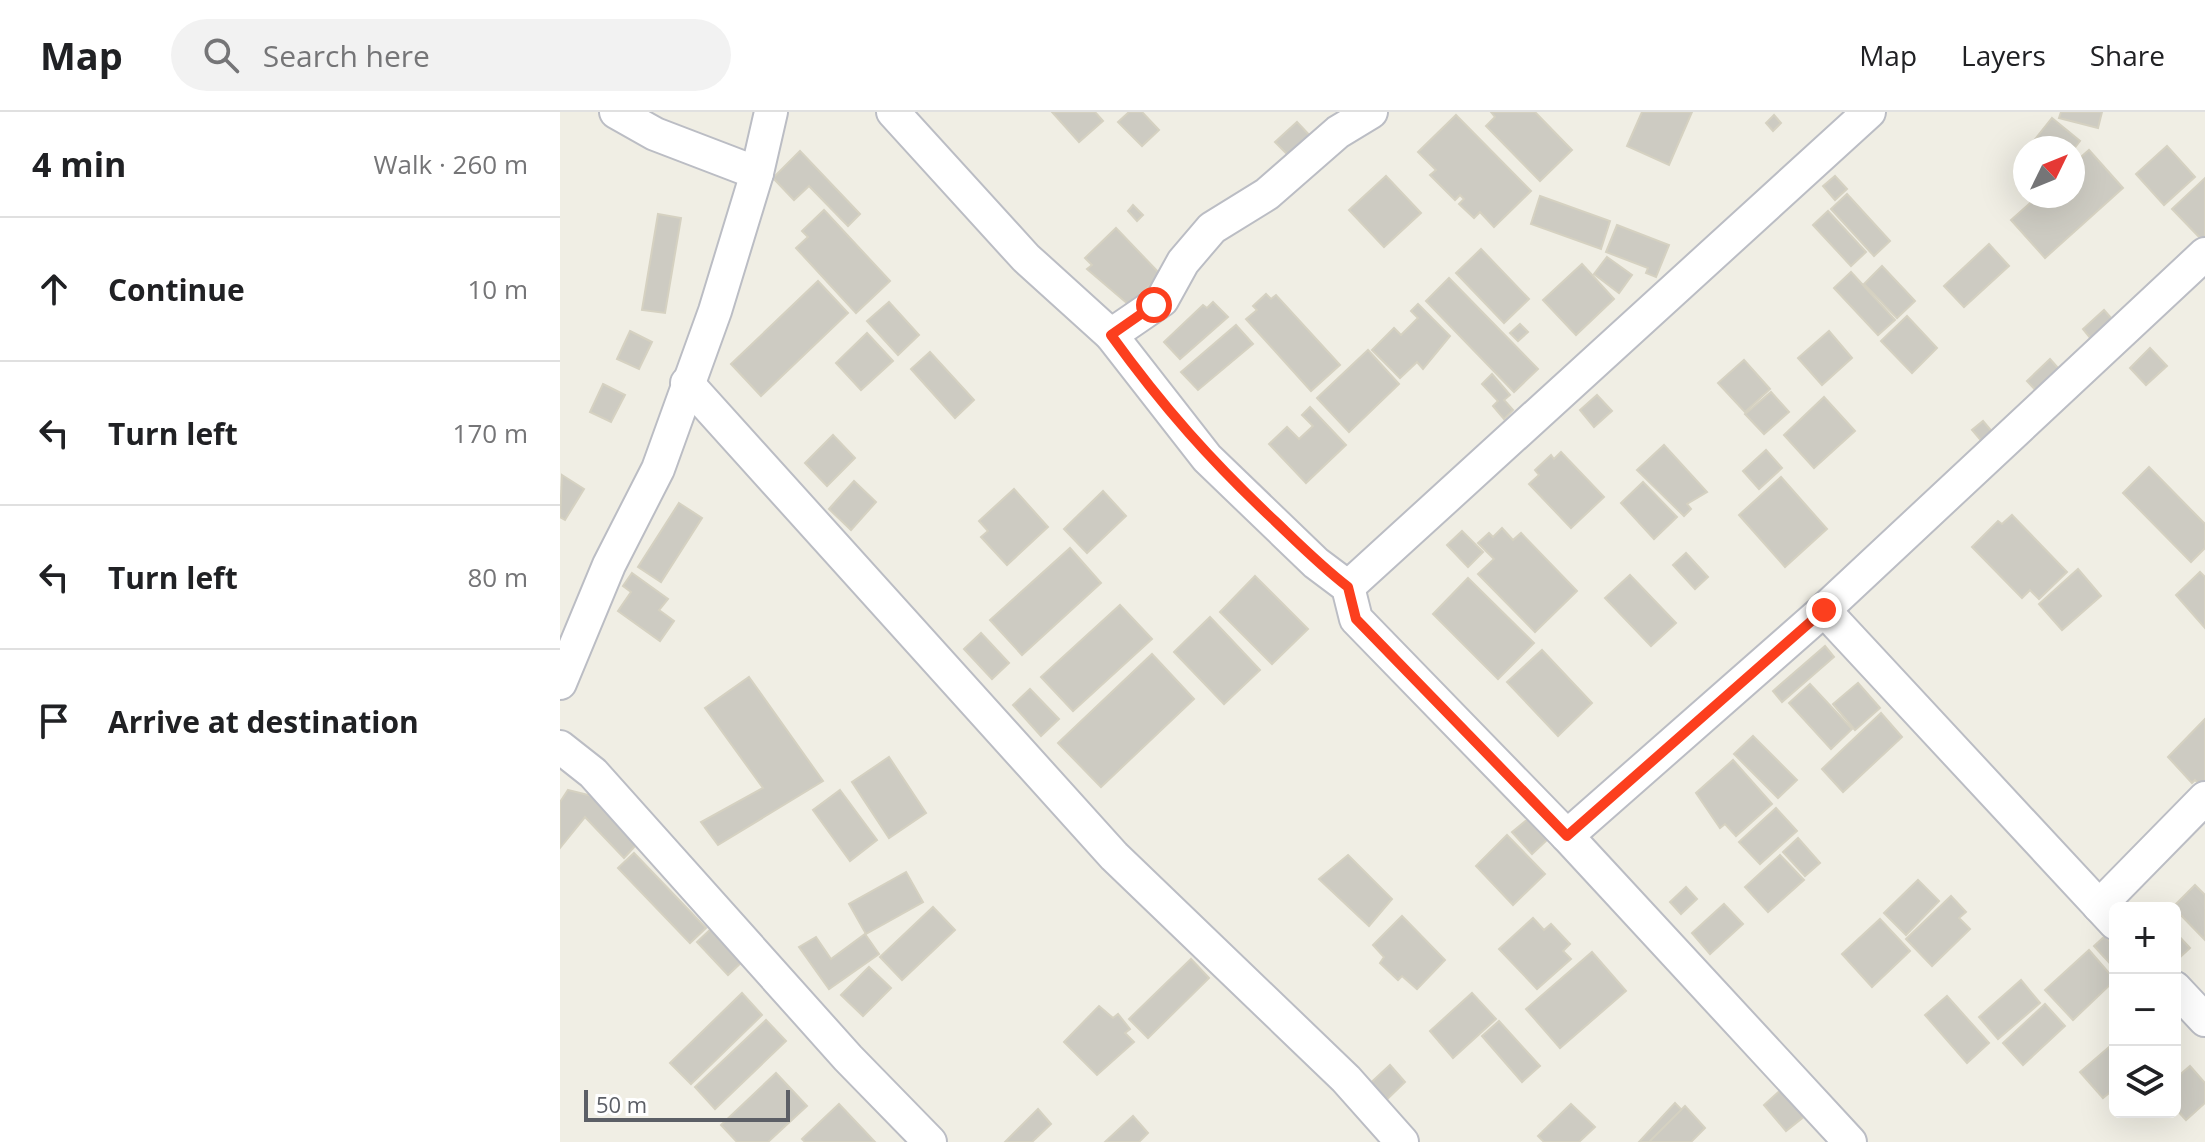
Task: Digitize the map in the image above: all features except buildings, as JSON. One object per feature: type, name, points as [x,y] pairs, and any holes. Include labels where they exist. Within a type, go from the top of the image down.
[{"type":"street","points":[[616,112],[655,134],[757,173]]},
{"type":"street","points":[[560,683],[609,565],[658,469],[715,311],[757,173],[771,112]]},
{"type":"street","points":[[893,112],[1026,258],[1111,335],[1207,458],[1316,563],[1348,587],[1356,619],[1567,836],[1850,1142]]},
{"type":"street","points":[[1111,335],[1162,300],[1183,262],[1212,228],[1267,194],[1338,132],[1371,112]]},
{"type":"street","points":[[1348,587],[1869,112]]},
{"type":"street","points":[[1567,836],[1824,610],[2205,254]]},
{"type":"street","points":[[687,383],[1114,856],[1346,1079],[1402,1142]]},
{"type":"street","points":[[1824,610],[2107,915],[2205,798]]},
{"type":"street","points":[[560,747],[593,773],[848,1058],[930,1142]]},
{"type":"street","points":[[2181,994],[2205,1020]]},
{"type":"route","points":[[1154,305],[1111,335],[1146,384],[1207,458],[1316,563],[1348,587],[1356,619],[1567,836],[1824,610]]}]
